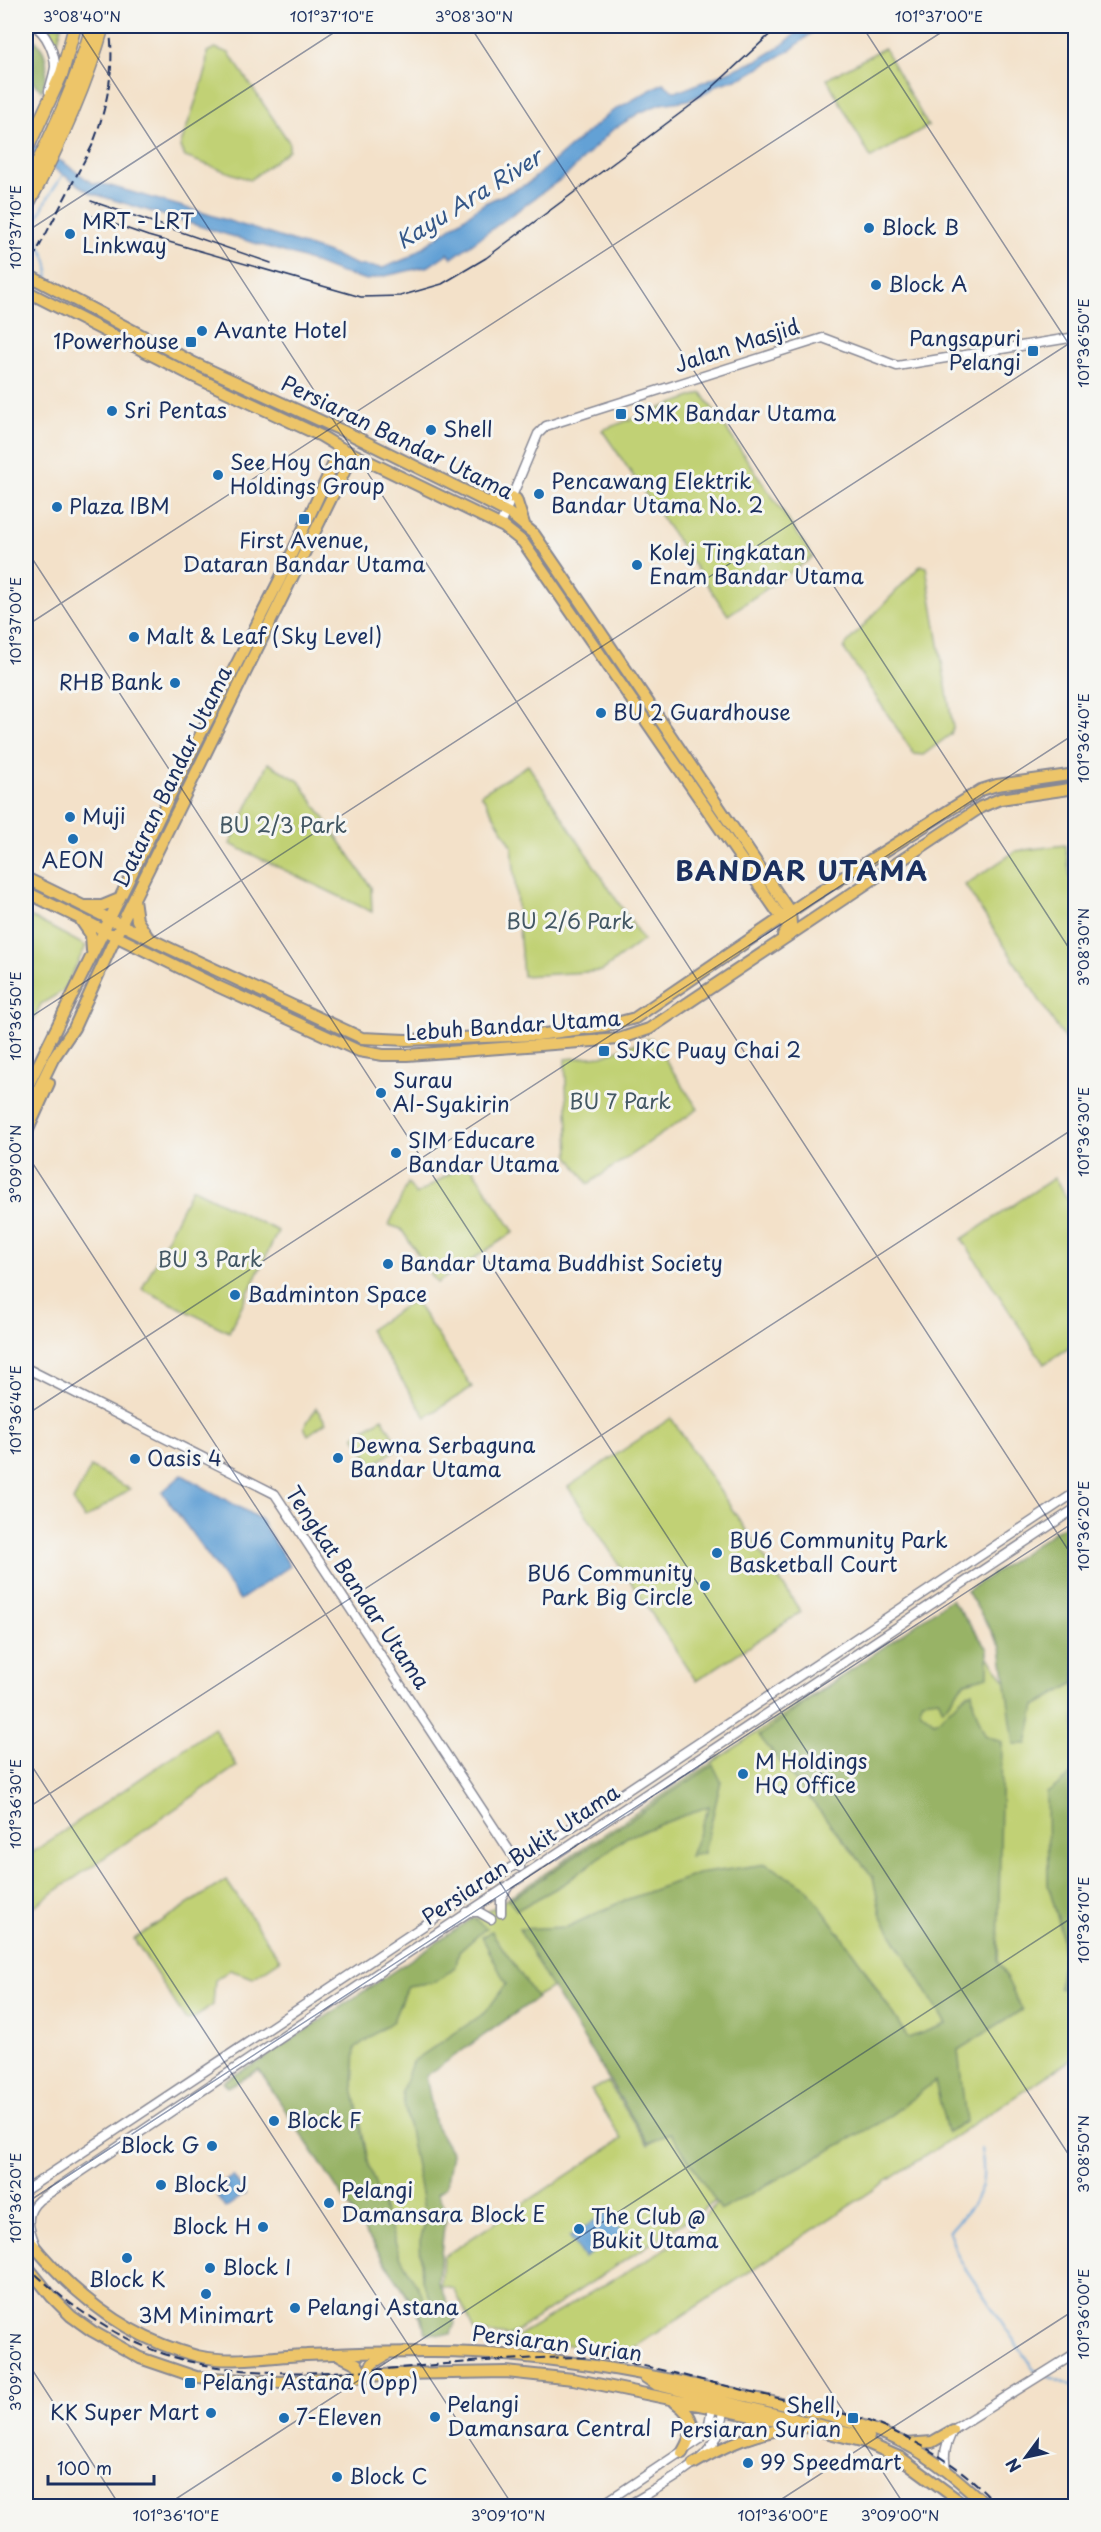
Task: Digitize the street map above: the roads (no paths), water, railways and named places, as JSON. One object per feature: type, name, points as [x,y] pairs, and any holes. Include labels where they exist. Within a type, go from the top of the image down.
[{"type":"highway","points":[[26,151],[62,73],[75,26]]},
{"type":"highway","points":[[59,133],[92,26]]},
{"type":"highway","points":[[26,208],[39,172],[94,58],[103,26]]},
{"type":"highway","points":[[26,186],[39,172]]},
{"type":"main road","name":"Persiaran Bandar Utama","points":[[26,274],[192,362],[300,410],[488,502],[525,526],[534,534],[552,560],[787,918]]},
{"type":"main road","name":"Persiaran Bandar Utama","points":[[26,291],[197,378],[348,449],[502,526],[523,542],[773,897]]},
{"type":"main road","points":[[89,324],[96,311]]},
{"type":"main road","points":[[300,410],[311,419],[341,435],[348,449],[359,444],[406,466],[418,467]]},
{"type":"main road","points":[[321,436],[330,452],[330,471]]},
{"type":"main road","name":"Dataran Bandar Utama","points":[[26,1115],[53,1059],[74,1028],[121,925],[345,470],[348,449]]},
{"type":"main road","name":"Dataran Bandar Utama","points":[[26,1090],[92,953],[280,579],[330,471],[348,449]]},
{"type":"main road","points":[[345,470],[352,465],[369,461]]},
{"type":"main road","points":[[488,502],[514,497],[525,526]]},
{"type":"main road","points":[[245,646],[251,645],[320,508],[331,498]]},
{"type":"main road","name":"Lebuh Bandar Utama","points":[[81,906],[362,1038],[406,1040],[537,1035],[618,1024],[640,1015],[762,932],[787,918],[812,897],[981,790],[997,784],[1076,774]]},
{"type":"main road","name":"Lebuh Bandar Utama","points":[[26,892],[348,1047],[370,1054],[407,1055],[619,1040],[641,1034],[654,1026],[990,802],[1076,788]]},
{"type":"main road","points":[[26,878],[81,906],[102,906],[119,899]]},
{"type":"main road","points":[[762,932],[770,916],[773,897],[794,899],[812,897]]},
{"type":"main road","points":[[134,899],[137,920],[149,939]]},
{"type":"main road","points":[[779,941],[787,918],[817,916]]},
{"type":"main road","points":[[80,919],[91,936],[92,953]]},
{"type":"main road","points":[[106,958],[120,949],[136,946]]},
{"type":"main road","points":[[618,1024],[645,1019],[654,1026]]},
{"type":"main road","points":[[26,1134],[74,1028]]},
{"type":"main road","name":"Persiaran Surian","points":[[26,2236],[72,2287],[111,2317],[149,2339],[201,2357],[240,2360],[332,2354],[489,2353],[564,2361],[642,2375],[826,2414],[905,2444],[942,2468],[987,2506]]},
{"type":"main road","name":"Persiaran Surian","points":[[26,2265],[30,2275],[71,2316],[92,2331],[140,2358],[207,2378],[290,2382],[409,2373],[506,2372],[573,2379],[671,2399],[713,2403]]},
{"type":"main road","points":[[332,2354],[357,2364],[364,2377],[373,2363],[390,2353]]},
{"type":"main road","points":[[642,2375],[657,2385],[713,2403],[881,2448],[928,2477],[966,2506]]},
{"type":"main road","points":[[671,2399],[686,2410],[692,2420],[691,2437],[682,2453]]},
{"type":"main road","points":[[725,2406],[851,2431],[882,2441],[922,2462],[942,2468]]},
{"type":"main road","points":[[693,2464],[728,2444],[747,2437],[773,2430],[805,2427]]},
{"type":"main road","points":[[905,2444],[932,2442],[953,2430]]},
{"type":"street","points":[[34,26],[38,28],[52,50],[55,67],[46,106]]},
{"type":"street","name":"Jalan Masjid","points":[[502,526],[543,435],[553,426],[824,339],[897,366],[1076,337]]},
{"type":"street","name":"Tengkat Bandar Utama","points":[[26,1368],[275,1494],[524,1874]]},
{"type":"street","name":"Persiaran Bukit Utama","points":[[30,2189],[1076,1492]]},
{"type":"street","name":"Persiaran Bukit Utama","points":[[41,2255],[28,2224],[29,2213],[36,2202],[510,1882],[1076,1508]]},
{"type":"street","points":[[501,1913],[501,1898],[510,1882]]},
{"type":"street","points":[[466,1912],[479,1912],[491,1919]]},
{"type":"street","points":[[942,2468],[944,2448],[953,2430],[1076,2353]]},
{"type":"street","points":[[600,2506],[682,2453],[705,2432],[713,2403]]},
{"type":"street","points":[[627,2506],[693,2464],[709,2450],[716,2439],[725,2406]]},
{"type":"water","points":[[805,26],[820,26],[792,49],[746,76],[717,85],[708,92],[689,100],[660,104],[639,113],[612,130],[568,174],[452,258],[448,253],[429,266],[367,280],[91,193],[26,150],[26,141],[64,163],[92,183],[107,185],[204,213],[329,253],[357,265],[383,268],[408,258],[485,203],[527,184],[611,112],[663,83],[673,91],[683,90],[760,59],[781,46]]},
{"type":"water","points":[[182,1475],[260,1519],[290,1566],[240,1600],[162,1492]]},
{"type":"water","points":[[233,2176],[245,2194],[225,2208],[217,2197],[228,2189],[224,2182]]},
{"type":"water","points":[[608,2212],[622,2233],[584,2258],[570,2237]]},
{"type":"waterway","points":[[47,279],[48,265],[37,238],[37,224],[46,201],[64,173]]},
{"type":"waterway","points":[[26,316],[31,305]]},
{"type":"waterway","points":[[981,2149],[982,2187],[973,2204],[949,2232],[959,2259],[1034,2370],[1039,2372]]},
{"type":"waterway","points":[[1045,2375],[1076,2388]]},
{"type":"tram line","points":[[88,215],[148,236],[361,297],[400,296],[442,284],[486,258],[702,97],[779,26]]},
{"type":"tram line","points":[[91,201],[271,263]]},
{"type":"railway","points":[[26,272],[92,146],[97,132],[106,102],[111,72],[109,26]]},
{"type":"railway","points":[[26,2265],[62,2297],[102,2325],[146,2347],[192,2362],[263,2372],[338,2372],[541,2358],[595,2358],[621,2361],[857,2417],[877,2424],[934,2452],[968,2477],[998,2506]]},
{"type":"place","name":"Block B","points":[[869,228]]},
{"type":"place","name":"MRT - LRT Linkway","points":[[70,234]]},
{"type":"place","name":"Block A","points":[[876,285]]},
{"type":"place","name":"Avante Hotel","points":[[202,331]]},
{"type":"place","name":"1Powerhouse","points":[[191,342]]},
{"type":"place","name":"Pangsapuri Pelangi","points":[[1033,351]]},
{"type":"place","name":"Sri Pentas","points":[[112,411]]},
{"type":"place","name":"SMK Bandar Utama","points":[[621,414]]},
{"type":"place","name":"Shell","points":[[431,430]]},
{"type":"place","name":"See Hoy Chan Holdings Group","points":[[218,475]]},
{"type":"place","name":"Pencawang Elektrik Bandar Utama No. 2","points":[[539,494]]},
{"type":"place","name":"Plaza IBM","points":[[57,507]]},
{"type":"place","name":"First Avenue, Dataran Bandar Utama","points":[[304,519]]},
{"type":"place","name":"Kolej Tingkatan Enam Bandar Utama","points":[[637,565]]},
{"type":"place","name":"Malt & Leaf (Sky Level)","points":[[134,637]]},
{"type":"place","name":"RHB Bank","points":[[175,683]]},
{"type":"place","name":"BU 2 Guardhouse","points":[[601,713]]},
{"type":"place","name":"Muji","points":[[70,817]]},
{"type":"place","name":"AEON","points":[[73,839]]},
{"type":"place","name":"SJKC Puay Chai 2","points":[[604,1051]]},
{"type":"place","name":"Surau Al-Syakirin","points":[[381,1093]]},
{"type":"place","name":"SIM Educare Bandar Utama","points":[[396,1153]]},
{"type":"place","name":"Bandar Utama Buddhist Society","points":[[388,1264]]},
{"type":"place","name":"Badminton Space","points":[[235,1295]]},
{"type":"place","name":"Dewna Serbaguna Bandar Utama","points":[[338,1458]]},
{"type":"place","name":"Oasis 4","points":[[135,1459]]},
{"type":"place","name":"BU6 Community Park Basketball Court","points":[[717,1553]]},
{"type":"place","name":"BU6 Community Park Big Circle","points":[[705,1586]]},
{"type":"place","name":"M Holdings HQ Office","points":[[743,1774]]},
{"type":"place","name":"Block F","points":[[274,2121]]},
{"type":"place","name":"Block G","points":[[212,2146]]},
{"type":"place","name":"Block J","points":[[161,2185]]},
{"type":"place","name":"Pelangi Damansara Block E","points":[[329,2203]]},
{"type":"place","name":"Block H","points":[[263,2227]]},
{"type":"place","name":"The Club @ Bukit Utama","points":[[579,2229]]},
{"type":"place","name":"Block K","points":[[127,2258]]},
{"type":"place","name":"Block I","points":[[210,2268]]},
{"type":"place","name":"3M Minimart","points":[[206,2294]]},
{"type":"place","name":"Pelangi Astana","points":[[295,2308]]},
{"type":"place","name":"Pelangi Astana (Opp)","points":[[190,2383]]},
{"type":"place","name":"KK Super Mart","points":[[211,2413]]},
{"type":"place","name":"Pelangi Damansara Central","points":[[435,2417]]},
{"type":"place","name":"7-Eleven","points":[[284,2418]]},
{"type":"place","name":"Shell, Persiaran Surian","points":[[853,2418]]},
{"type":"place","name":"99 Speedmart","points":[[748,2463]]},
{"type":"place","name":"Block C","points":[[337,2477]]},
{"type":"district","name":"BANDAR UTAMA","points":[[802,872]]},
{"type":"water label","name":"Kayu Ara River","points":[[469,199]]},
{"type":"park label","name":"BU 2/3 Park","points":[[283,826]]},
{"type":"park label","name":"BU 2/6 Park","points":[[570,922]]},
{"type":"park label","name":"BU 7 Park","points":[[620,1102]]},
{"type":"park label","name":"BU 3 Park","points":[[210,1260]]}]
